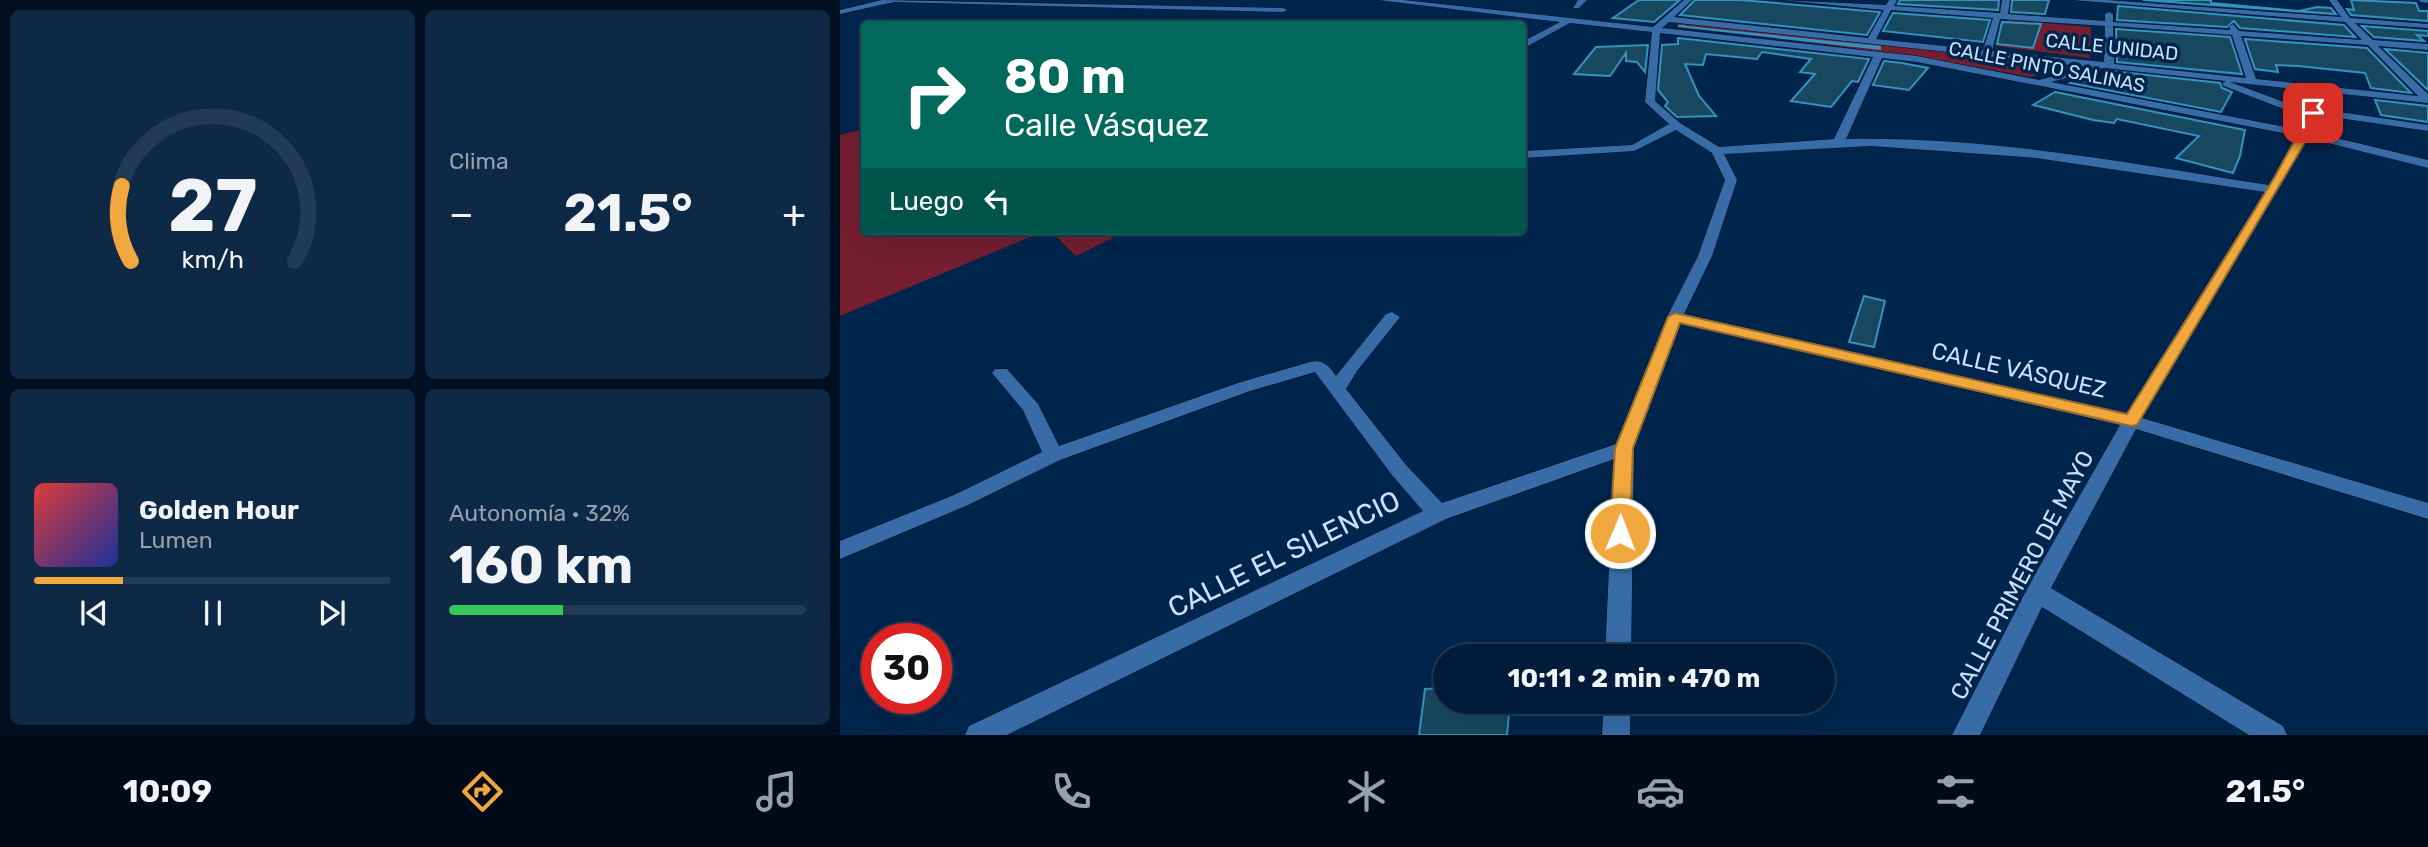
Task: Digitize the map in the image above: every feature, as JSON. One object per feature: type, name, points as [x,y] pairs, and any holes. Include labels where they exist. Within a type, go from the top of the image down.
[{"type":"street","points":[[840,12],[894,0],[1283,10]]},
{"type":"street","points":[[1178,7],[1200,0]]},
{"type":"street","name":"CALLE PINTO SALINAS","points":[[1382,0],[1879,54],[2305,134],[2428,164]]},
{"type":"street","points":[[1576,6],[1583,0]]},
{"type":"street","points":[[1618,644],[1624,448],[1675,317],[1705,256],[1731,180],[1717,151],[1676,125],[1650,102],[1656,30],[1688,0]]},
{"type":"street","points":[[1781,10],[1786,0],[1891,4],[2004,16],[2428,47]]},
{"type":"street","points":[[2004,16],[2006,0]]},
{"type":"street","points":[[2076,0],[2428,26]]},
{"type":"street","points":[[2223,0],[2252,80]]},
{"type":"street","points":[[2333,0],[2347,20],[2369,43],[2428,99]]},
{"type":"street","points":[[2038,82],[2109,64],[2110,1]]},
{"type":"street","points":[[1871,40],[1891,4]]},
{"type":"street","points":[[1987,52],[1997,17],[2004,16]]},
{"type":"street","name":"CALLE UNIDAD","points":[[1668,19],[2428,99]]},
{"type":"street","points":[[1769,29],[1775,19]]},
{"type":"street","points":[[1526,44],[1568,20]]},
{"type":"street","points":[[1838,143],[1879,54]]},
{"type":"street","points":[[2202,74],[2290,108],[2428,128]]},
{"type":"street","name":"CALLE PRIMERO DE MAYO","points":[[1966,735],[2037,592],[2131,421],[2273,190],[2305,134],[2313,113]]},
{"type":"street","points":[[1526,155],[1626,149],[1644,144],[1676,125]]},
{"type":"street","points":[[1717,151],[1893,142],[2118,165],[2273,190]]},
{"type":"street","points":[[1337,389],[1349,369],[1392,317]]},
{"type":"street","name":"CALLE VÁSQUEZ","points":[[1675,317],[2131,421],[2428,510]]},
{"type":"street","points":[[840,550],[961,500],[1053,455],[1244,387],[1309,367],[1321,368],[1399,470],[1438,513]]},
{"type":"street","points":[[1001,373],[1031,408],[1053,455]]},
{"type":"street","name":"CALLE EL SILENCIO","points":[[979,735],[1438,513],[1624,448]]},
{"type":"street","points":[[2037,592],[2273,735]]},
{"type":"street","points":[[1616,735],[1617,714]]},
{"type":"shaded area","points":[[2008,20],[2091,27],[2090,58],[1996,46]]},
{"type":"shaded area","points":[[1680,22],[2084,64],[2031,77],[1921,57],[1677,25]]},
{"type":"shaded area","points":[[861,130],[861,235],[1041,235],[1030,237],[840,316],[840,135]]},
{"type":"shaded area","points":[[1054,235],[1119,235],[1076,256]]},
{"type":"building","points":[[1639,0],[1680,0],[1654,22],[1613,18]]},
{"type":"building","points":[[1695,0],[1741,0],[1880,12],[1867,35],[1680,15]]},
{"type":"building","points":[[1900,0],[1999,0],[1998,10],[1898,4]]},
{"type":"building","points":[[2012,0],[2049,0],[2045,14],[2011,12]]},
{"type":"building","points":[[2143,0],[2211,0],[2211,3],[2299,11],[2317,7],[2331,8],[2336,14]]},
{"type":"building","points":[[2351,0],[2416,3],[2419,11],[2428,11],[2428,21],[2351,15],[2347,9],[2354,10]]},
{"type":"building","points":[[2118,6],[2344,25],[2355,37],[2240,28],[2234,21],[2227,27],[2117,20]]},
{"type":"building","points":[[1893,13],[1990,20],[1983,42],[1883,31]]},
{"type":"building","points":[[2002,22],[2041,24],[2033,48],[1997,44]]},
{"type":"building","points":[[1678,26],[1880,47],[1880,49]]},
{"type":"building","points":[[2362,26],[2428,31],[2428,36],[2417,35],[2424,41],[2374,37]]},
{"type":"building","points":[[2116,29],[2230,37],[2242,74],[2117,62]]},
{"type":"building","points":[[1678,38],[1869,59],[1858,82],[1852,81],[1831,107],[1791,101],[1815,74],[1800,72],[1811,59],[1762,52],[1757,59],[1706,54],[1703,65],[1685,64],[1699,96],[1716,116],[1677,117],[1665,106],[1668,102],[1658,90],[1662,45],[1678,44]]},
{"type":"building","points":[[2245,39],[2367,48],[2411,93],[2371,88],[2365,73],[2276,65],[2278,72],[2255,69]]},
{"type":"building","points":[[1648,45],[1645,72],[1637,62],[1626,61],[1626,53],[1610,76],[1574,74],[1596,47]]},
{"type":"building","points":[[2385,49],[2428,53],[2428,90]]},
{"type":"building","points":[[1884,61],[1928,68],[1909,90],[1873,85]]},
{"type":"building","points":[[2111,71],[2220,83],[2222,88],[2232,92],[2221,112],[2070,83],[2076,79],[2109,84]]},
{"type":"building","points":[[2055,92],[2245,130],[2240,156],[2233,173],[2176,158],[2199,136],[2117,119],[2114,123],[2093,120],[2033,105]]},
{"type":"building","points":[[2375,100],[2428,106],[2428,122],[2381,115]]},
{"type":"building","points":[[1864,296],[1885,301],[1874,347],[1849,342]]},
{"type":"building","points":[[1425,689],[1433,689],[1433,714],[1509,714],[1507,735],[1419,735]]},
{"type":"route","points":[[1620,533],[1624,448],[1675,317],[2131,421],[2273,190],[2305,134],[2313,113]]}]
